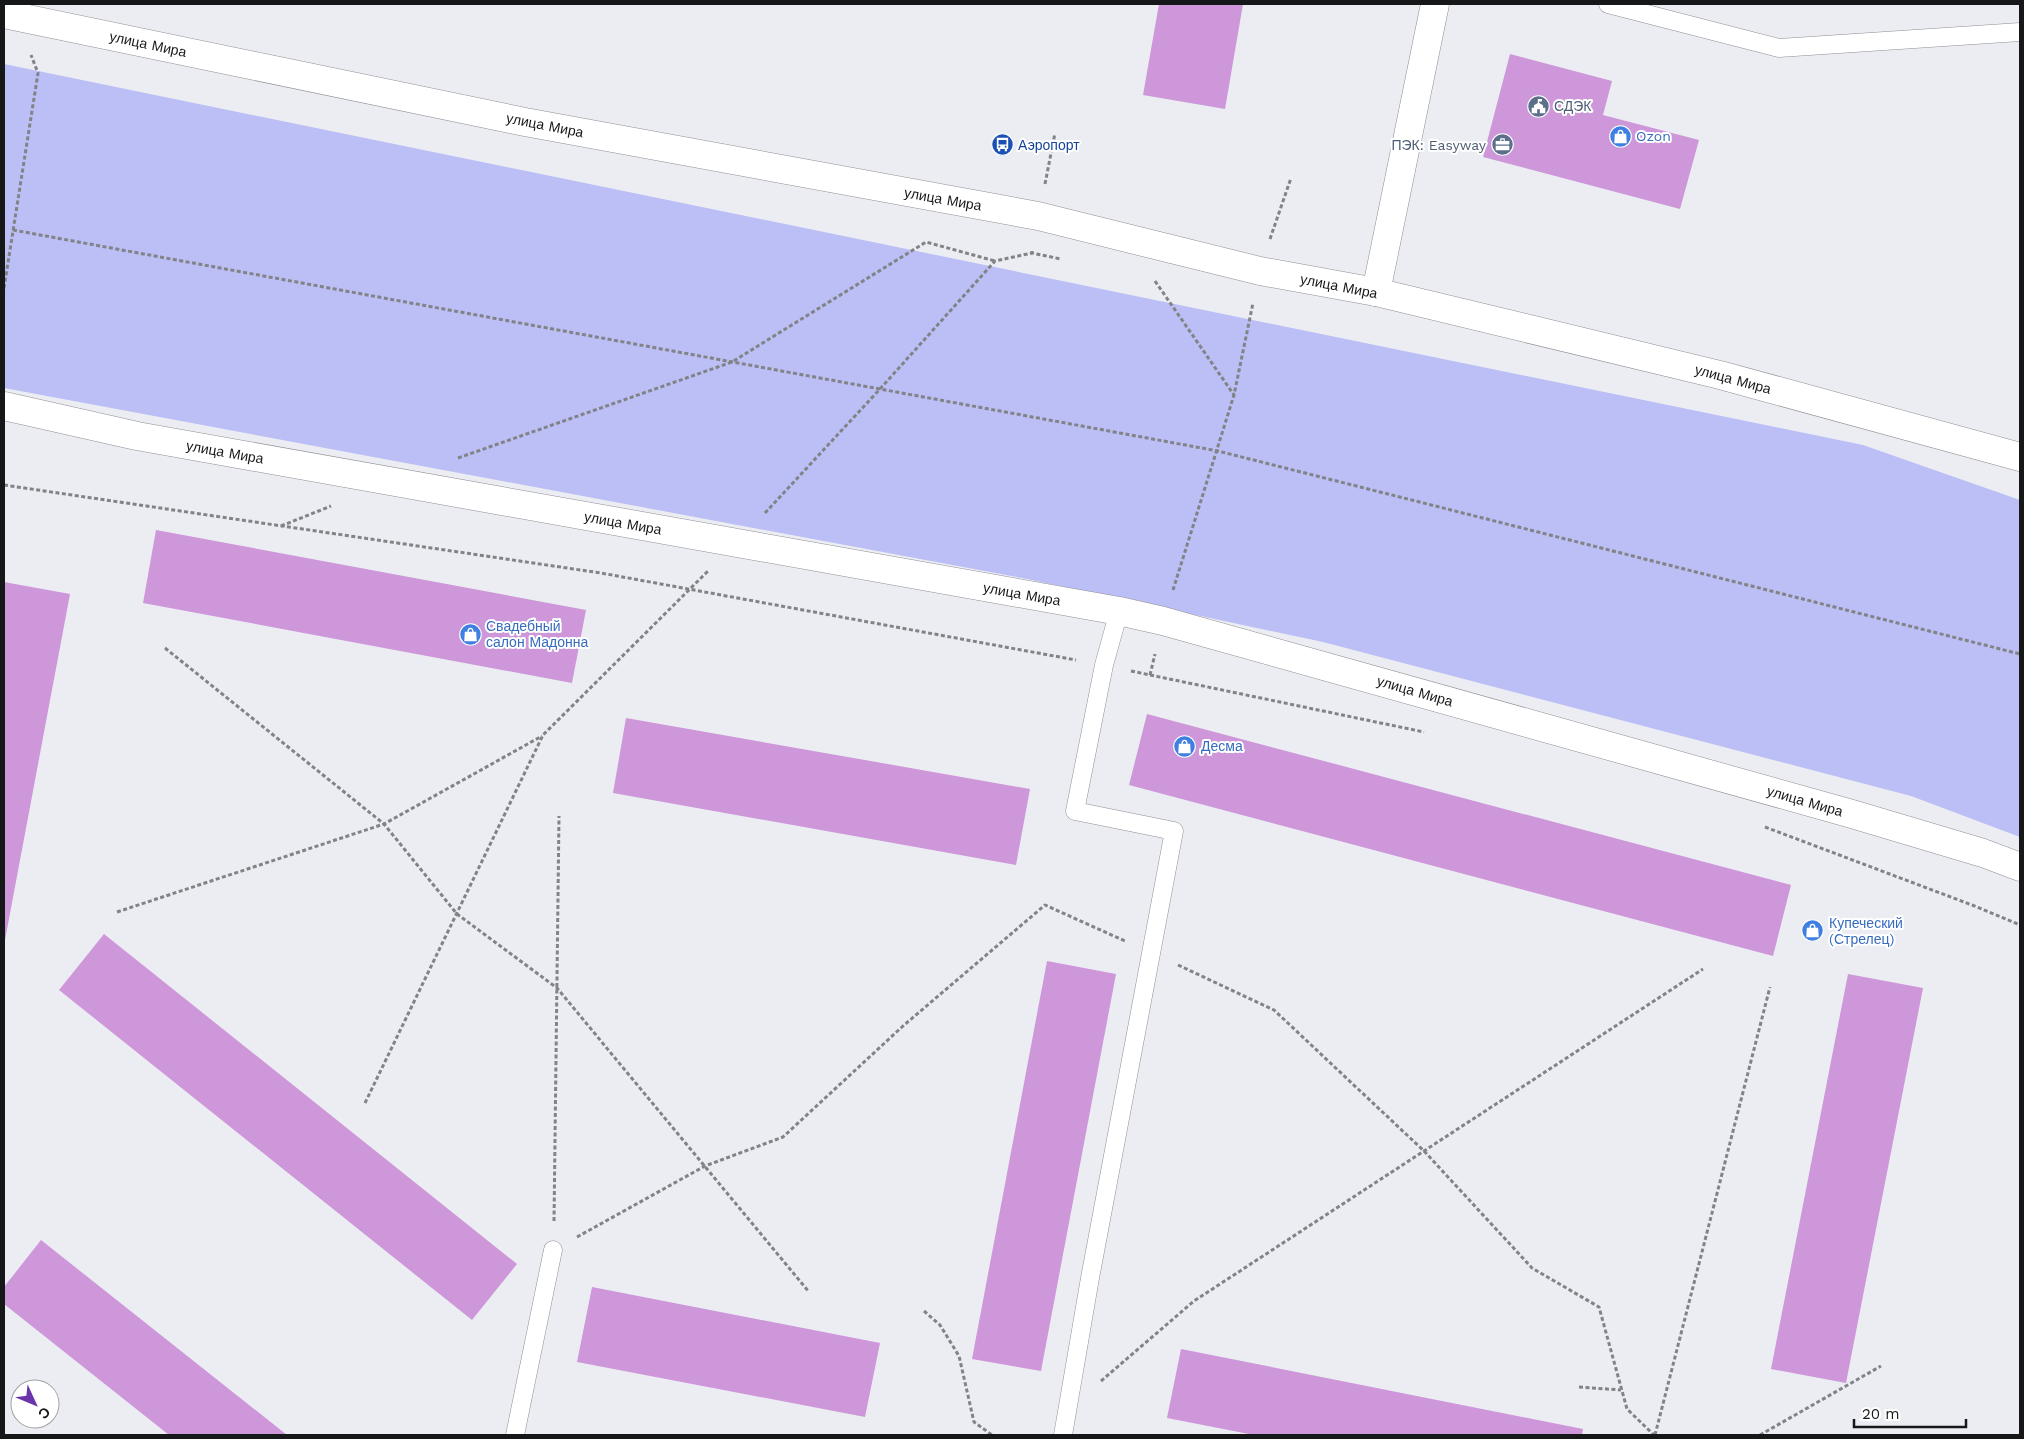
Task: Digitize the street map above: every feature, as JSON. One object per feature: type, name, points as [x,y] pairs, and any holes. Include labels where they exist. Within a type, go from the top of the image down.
[{"type":"street","points":[[1376,292],[1435,4]]},
{"type":"street","name":"улица Мира","points":[[9,11],[525,122],[1038,216],[1260,271],[1376,292],[1720,375],[2020,457]]},
{"type":"street","name":"улица Мира","points":[[4,406],[137,436],[1119,611],[1163,621],[1852,814],[1983,853],[2020,867]]},
{"type":"lane","points":[[1608,4],[1780,48],[2020,32]]},
{"type":"lane","points":[[1063,1435],[1174,831],[1075,811],[1104,665],[1119,611]]},
{"type":"lane","points":[[515,1435],[554,1250]]},
{"type":"path","points":[[4,288],[38,73],[9,11]]},
{"type":"path","points":[[1150,675],[1163,621],[1218,451],[1234,395],[1260,271],[1291,178]]},
{"type":"path","points":[[13,230],[1218,451],[2020,654]]},
{"type":"path","points":[[456,459],[732,362],[926,242],[994,261],[1032,253]]},
{"type":"path","points":[[117,912],[384,824],[543,735],[737,543],[880,389],[994,261]]},
{"type":"path","points":[[4,485],[601,573],[1104,665],[1429,733]]},
{"type":"path","points":[[281,526],[336,504]]},
{"type":"path","points":[[165,648],[384,824],[457,914],[557,988],[809,1292]]},
{"type":"path","points":[[365,1103],[543,735]]},
{"type":"path","points":[[559,816],[554,1250],[705,1166],[783,1137],[903,1026],[1044,905],[1274,1010],[1424,1151],[1532,1268],[1598,1307],[1626,1409],[1654,1435],[1770,987]]},
{"type":"path","points":[[1758,825],[1972,905],[2020,925]]},
{"type":"path","points":[[1067,1411],[1194,1301],[1703,969]]},
{"type":"path","points":[[924,1311],[940,1325],[959,1356],[974,1422],[992,1435]]},
{"type":"path","points":[[1760,1435],[1881,1366]]},
{"type":"path","points":[[1579,1387],[1621,1390]]},
{"type":"shaded area","points":[[4,64],[1863,445],[2020,500],[2020,837],[1911,796],[1323,642],[1027,579],[4,388]]},
{"type":"building","points":[[1159,4],[1243,4],[1225,109],[1143,95]]},
{"type":"building","points":[[1510,54],[1612,81],[1603,115],[1699,140],[1680,209],[1483,157]]},
{"type":"building","points":[[156,530],[586,610],[572,683],[143,603]]},
{"type":"building","points":[[4,582],[70,594],[5,940],[4,940]]},
{"type":"building","points":[[1147,714],[1791,885],[1773,956],[1129,785]]},
{"type":"building","points":[[626,718],[1030,789],[1016,865],[613,793]]},
{"type":"building","points":[[104,934],[517,1264],[472,1320],[59,990]]},
{"type":"building","points":[[1047,961],[1116,974],[1041,1371],[972,1359]]},
{"type":"building","points":[[1848,974],[1923,988],[1846,1383],[1771,1369]]},
{"type":"building","points":[[41,1240],[287,1435],[169,1435],[4,1304],[4,1287]]},
{"type":"building","points":[[592,1287],[880,1343],[865,1417],[577,1362]]},
{"type":"building","points":[[1181,1349],[1583,1429],[1582,1435],[1254,1435],[1167,1418]]},
{"type":"place","name":"СДЭК","points":[[1538,106]]},
{"type":"place","name":"Ozon","points":[[1620,136]]},
{"type":"place","name":"Аэропорт","points":[[1002,145]]},
{"type":"place","name":"ПЭК: Easyway","points":[[1502,145]]},
{"type":"place","name":"Свадебный салон Мадонна","points":[[470,634]]},
{"type":"place","name":"Десма","points":[[1185,746]]},
{"type":"place","name":"Купеческий (Стрелец)","points":[[1813,931]]}]
